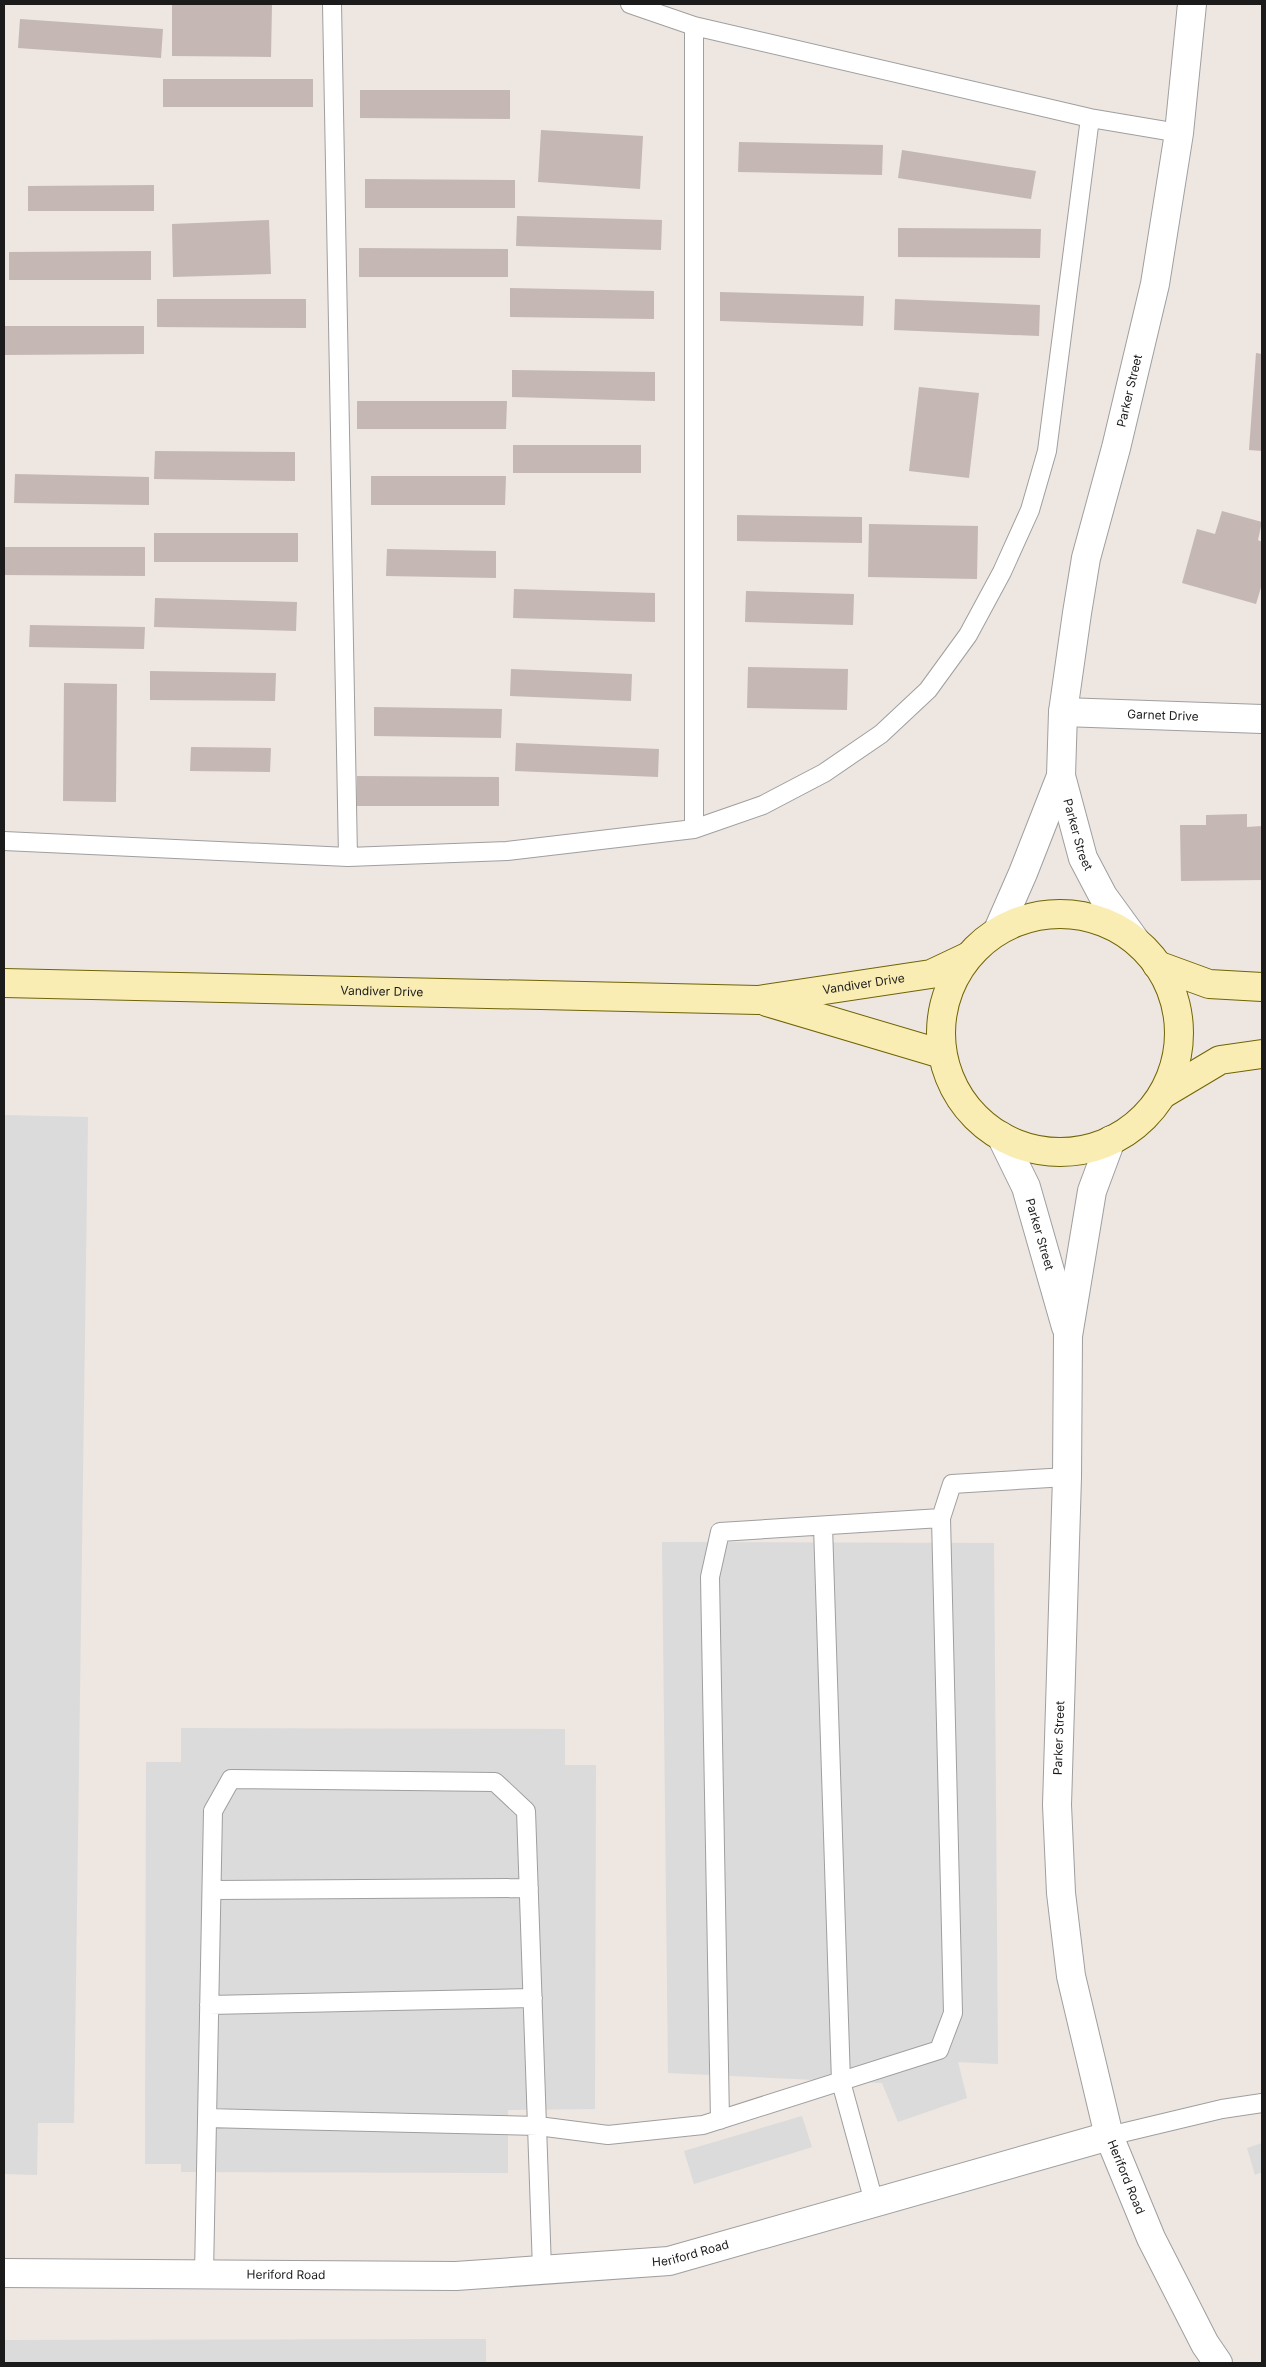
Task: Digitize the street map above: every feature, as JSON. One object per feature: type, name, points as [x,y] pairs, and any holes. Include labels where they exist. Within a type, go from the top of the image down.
[{"type":"main road","points":[[1163,1094],[1176,1061],[1179,1027],[1171,989],[1157,965],[1135,940],[1117,928],[1098,920],[1071,914],[1037,915],[998,930],[981,942],[955,974],[947,993],[940,1034],[942,1054],[948,1075],[957,1093],[969,1110],[1001,1136],[1040,1150],[1060,1151],[1095,1147],[1111,1140],[1140,1120],[1163,1094],[1220,1060],[1262,1054]]},
{"type":"main road","name":"Vandiver Drive","points":[[4,982],[758,1000],[931,974],[967,958]]},
{"type":"main road","points":[[1157,965],[1209,984],[1262,986]]},
{"type":"main road","name":"Vandiver Drive","points":[[758,1000],[942,1054]]},
{"type":"street","name":"Parker Street","points":[[998,930],[1024,873],[1060,776],[1063,712],[1086,558],[1116,448],[1155,284],[1179,133],[1192,4]]},
{"type":"street","name":"Garnet Drive","points":[[1063,712],[1262,719]]},
{"type":"street","name":"Parker Street","points":[[1060,776],[1083,858],[1103,896],[1135,940]]},
{"type":"street","name":"Parker Street","points":[[1001,1136],[1026,1187],[1068,1336]]},
{"type":"street","name":"Parker Street","points":[[1109,2136],[1071,1976],[1060,1893],[1057,1805],[1067,1477],[1068,1336],[1092,1191],[1111,1140]]},
{"type":"street","name":"Heriford Road","points":[[4,2273],[456,2276],[669,2261],[1109,2136],[1151,2238],[1205,2344],[1218,2363]]},
{"type":"lane","points":[[332,4],[348,857]]},
{"type":"lane","points":[[630,4],[694,26],[1090,118],[1179,133]]},
{"type":"lane","points":[[694,26],[694,829]]},
{"type":"lane","points":[[4,841],[348,857],[507,851],[694,829],[763,805],[824,773],[881,734],[928,690],[968,635],[1002,572],[1030,510],[1047,451],[1090,118]]},
{"type":"lane","points":[[207,2118],[538,2126],[608,2134],[703,2125],[939,2050],[952,2013],[942,1518],[952,1484],[1067,1477]]},
{"type":"lane","points":[[720,2120],[710,1577],[720,1532],[942,1518]]},
{"type":"lane","points":[[823,1526],[841,2082],[874,2202]]},
{"type":"lane","points":[[204,2274],[213,1811],[231,1779],[495,1782],[526,1811],[542,2270]]},
{"type":"lane","points":[[212,1890],[529,1888]]},
{"type":"lane","points":[[209,2005],[533,1998]]},
{"type":"lane","points":[[1109,2136],[1222,2109],[1262,2103]]},
{"type":"shaded area","points":[[4,1115],[88,1117],[74,2123],[38,2123],[37,2175],[4,2174]]},
{"type":"shaded area","points":[[662,1542],[994,1543],[998,2064],[958,2062],[967,2098],[898,2122],[882,2083],[668,2073]]},
{"type":"shaded area","points":[[181,1728],[565,1729],[565,1765],[596,1765],[595,2109],[508,2110],[508,2173],[181,2172],[181,2164],[145,2164],[146,1762],[181,1762]]},
{"type":"shaded area","points":[[802,2116],[812,2147],[694,2184],[684,2151]]},
{"type":"shaded area","points":[[1262,2143],[1262,2172],[1255,2175],[1247,2148]]},
{"type":"shaded area","points":[[486,2339],[486,2363],[4,2363],[4,2340]]},
{"type":"building","points":[[172,4],[272,4],[271,57],[172,56]]},
{"type":"building","points":[[20,19],[163,29],[161,58],[18,48]]},
{"type":"building","points":[[163,79],[313,79],[313,107],[163,107]]},
{"type":"building","points":[[360,90],[510,90],[510,119],[360,118]]},
{"type":"building","points":[[541,130],[643,136],[640,189],[538,182]]},
{"type":"building","points":[[739,142],[883,145],[882,175],[738,172]]},
{"type":"building","points":[[902,150],[1036,171],[1031,199],[898,178]]},
{"type":"building","points":[[365,179],[515,180],[515,208],[365,208]]},
{"type":"building","points":[[154,185],[154,211],[28,211],[28,186]]},
{"type":"building","points":[[517,216],[662,220],[661,250],[516,246]]},
{"type":"building","points":[[269,220],[271,274],[173,277],[172,224]]},
{"type":"building","points":[[898,228],[1041,229],[1040,258],[898,257]]},
{"type":"building","points":[[359,248],[508,249],[508,277],[359,277]]},
{"type":"building","points":[[151,251],[151,280],[9,280],[9,252]]},
{"type":"building","points":[[510,288],[654,291],[654,319],[510,317]]},
{"type":"building","points":[[720,292],[864,296],[863,326],[720,321]]},
{"type":"building","points":[[157,299],[306,299],[306,328],[157,327]]},
{"type":"building","points":[[895,299],[1040,305],[1039,336],[894,330]]},
{"type":"building","points":[[4,326],[144,326],[144,354],[4,355]]},
{"type":"building","points":[[1256,353],[1262,354],[1262,451],[1249,450]]},
{"type":"building","points":[[512,370],[655,372],[655,401],[512,397]]},
{"type":"building","points":[[919,387],[979,393],[969,478],[909,471]]},
{"type":"building","points":[[357,401],[507,401],[506,429],[357,429]]},
{"type":"building","points":[[513,445],[641,445],[641,473],[513,473]]},
{"type":"building","points":[[155,451],[295,452],[295,481],[154,479]]},
{"type":"building","points":[[15,474],[149,477],[149,505],[14,503]]},
{"type":"building","points":[[371,476],[506,476],[505,505],[371,505]]},
{"type":"building","points":[[1222,511],[1262,522],[1258,540],[1262,542],[1262,584],[1256,604],[1182,583],[1197,529],[1215,534]]},
{"type":"building","points":[[737,515],[862,517],[862,543],[737,541]]},
{"type":"building","points":[[869,524],[978,526],[977,579],[868,577]]},
{"type":"building","points":[[154,533],[298,533],[298,562],[154,562]]},
{"type":"building","points":[[4,547],[145,547],[145,576],[4,575]]},
{"type":"building","points":[[387,549],[496,551],[496,578],[386,576]]},
{"type":"building","points":[[514,589],[655,593],[655,622],[513,618]]},
{"type":"building","points":[[746,591],[854,594],[853,625],[745,622]]},
{"type":"building","points":[[155,598],[297,602],[296,631],[154,627]]},
{"type":"building","points":[[30,625],[145,627],[144,649],[29,647]]},
{"type":"building","points":[[748,667],[848,669],[847,710],[747,708]]},
{"type":"building","points":[[511,669],[632,674],[631,701],[510,696]]},
{"type":"building","points":[[150,671],[276,673],[275,701],[150,700]]},
{"type":"building","points":[[64,683],[117,684],[116,802],[63,801]]},
{"type":"building","points":[[374,707],[502,709],[501,738],[374,736]]},
{"type":"building","points":[[516,743],[659,749],[658,777],[515,771]]},
{"type":"building","points":[[191,747],[271,748],[270,772],[190,771]]},
{"type":"building","points":[[357,776],[499,777],[499,806],[357,806]]},
{"type":"building","points":[[1247,814],[1247,827],[1262,826],[1262,880],[1181,881],[1180,825],[1206,825],[1206,815]]}]
